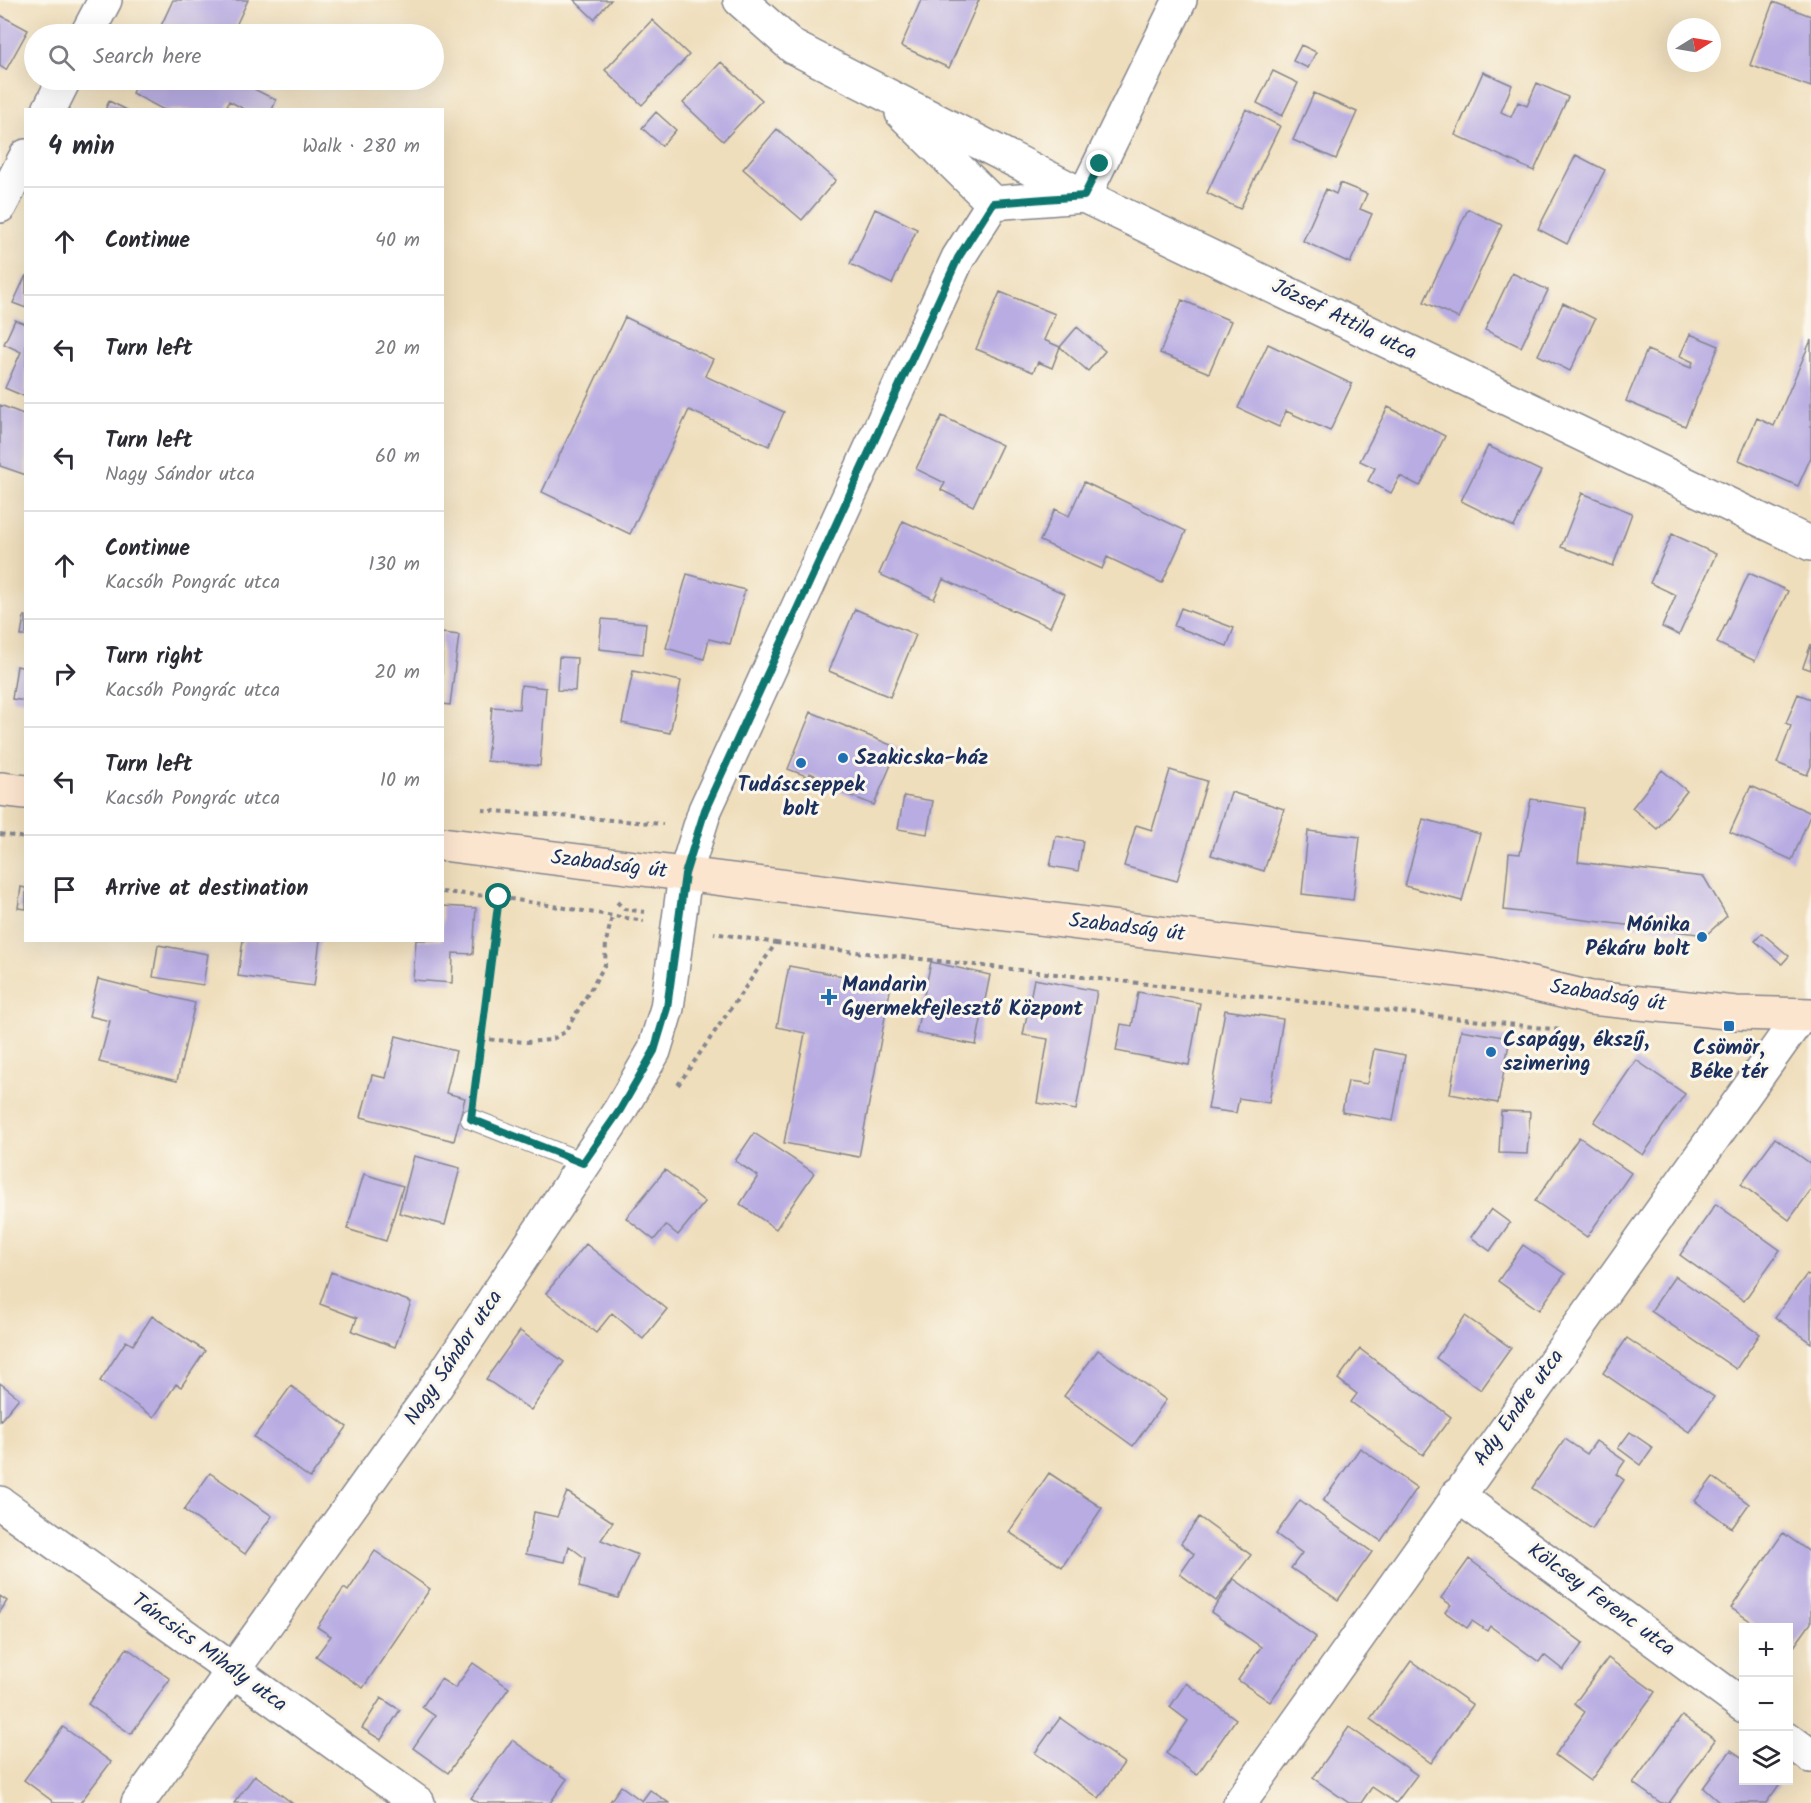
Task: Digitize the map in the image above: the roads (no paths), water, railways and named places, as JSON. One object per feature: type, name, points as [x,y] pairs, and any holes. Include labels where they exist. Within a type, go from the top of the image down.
[{"type":"street","points":[[92,24],[105,0]]},
{"type":"street","name":"József Attila utca","points":[[741,0],[793,47],[1084,196],[1811,544]]},
{"type":"street","points":[[993,203],[1084,196],[1180,0]]},
{"type":"street","points":[[50,108],[59,90]]},
{"type":"street","name":"József Attila utca","points":[[879,91],[993,203]]},
{"type":"street","points":[[0,206],[24,160]]},
{"type":"street","name":"Nagy Sándor utca","points":[[138,1803],[431,1394],[620,1110],[654,1051],[667,1008],[685,874],[705,810],[958,258],[993,203]]},
{"type":"street","points":[[0,789],[24,792]]},
{"type":"street","name":"Szabadság út","points":[[444,844],[1489,974],[1591,998],[1736,1013],[1806,1015]]},
{"type":"street","name":"Ady Endre utca","points":[[1240,1803],[1457,1495],[1806,1015]]},
{"type":"street","name":"Kölcsey Ferenc utca","points":[[1457,1495],[1739,1703]]},
{"type":"street","name":"Táncsics Mihály utca","points":[[0,1503],[418,1803]]},
{"type":"street","points":[[1793,1743],[1811,1756]]},
{"type":"lane","points":[[471,1119],[583,1163]]},
{"type":"place","name":"Szakicska-ház","points":[[843,758]]},
{"type":"place","name":"Tudáscseppek bolt","points":[[801,763]]},
{"type":"place","name":"Mónika Pékáru bolt","points":[[1702,937]]},
{"type":"place","name":"Mandarin Gyermekfejlesztő Központ","points":[[829,997]]},
{"type":"place","name":"Csömör, Béke tér","points":[[1729,1026]]},
{"type":"place","name":"Csapágy, ékszíj, szimering","points":[[1491,1052]]}]
